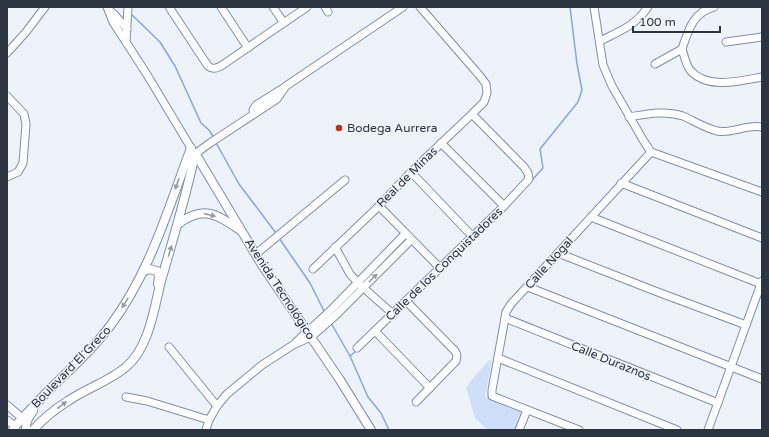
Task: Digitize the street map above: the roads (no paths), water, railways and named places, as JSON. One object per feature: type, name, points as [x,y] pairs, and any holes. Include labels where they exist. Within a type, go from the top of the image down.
[{"type":"main road","name":"Boulevard El Greco","points":[[193,151],[177,227],[146,337],[137,354],[127,366],[108,381],[68,400],[25,429],[22,418],[52,386],[90,351],[110,326],[144,271],[158,240],[163,224],[193,151]]},
{"type":"main road","name":"Avenida Tecnológico","points":[[193,151],[241,231],[340,380],[371,430]]},
{"type":"main road","points":[[163,224],[177,227],[195,214],[211,214],[241,231]]},
{"type":"main road","points":[[144,271],[152,269],[158,274],[159,280],[154,299],[156,301]]},
{"type":"main road","points":[[25,429],[29,416],[52,386]]},
{"type":"street","points":[[7,53],[46,7]]},
{"type":"street","points":[[126,42],[128,7]]},
{"type":"street","points":[[169,7],[211,69],[221,66],[307,7]]},
{"type":"street","points":[[221,7],[248,48]]},
{"type":"street","points":[[273,7],[284,23]]},
{"type":"street","points":[[107,8],[112,22],[146,73],[193,151],[210,143],[277,99],[286,86],[403,7]]},
{"type":"street","name":"Real de Minas","points":[[313,269],[484,102],[487,93],[486,84],[420,7]]},
{"type":"street","points":[[594,7],[603,65],[629,117],[651,152],[762,192]]},
{"type":"street","points":[[600,41],[631,26],[643,15],[648,7]]},
{"type":"street","points":[[714,7],[707,9],[698,15],[691,23],[682,49],[689,69],[702,79],[715,82],[734,82],[762,77]]},
{"type":"street","points":[[107,8],[127,28]]},
{"type":"street","points":[[726,42],[762,37]]},
{"type":"street","points":[[655,64],[682,49]]},
{"type":"street","points":[[7,96],[21,111],[26,119],[23,163],[18,172],[7,177]]},
{"type":"street","points":[[629,117],[661,112],[673,113],[717,131],[756,126],[762,127]]},
{"type":"street","name":"Calle de los Conquistadores","points":[[357,348],[504,206],[529,179],[528,173],[524,167],[472,114]]},
{"type":"street","points":[[441,143],[504,206]]},
{"type":"street","name":"Calle Nogal","points":[[527,410],[492,396],[506,312],[511,304],[651,152]]},
{"type":"street","points":[[411,172],[472,236]]},
{"type":"street","points":[[256,254],[345,180]]},
{"type":"street","points":[[621,184],[762,238]]},
{"type":"street","points":[[379,206],[440,268]]},
{"type":"street","points":[[591,217],[761,282],[708,430]]},
{"type":"street","points":[[361,286],[405,234]]},
{"type":"street","points":[[206,430],[209,420],[227,394],[262,365],[309,334],[326,320],[411,240]]},
{"type":"street","points":[[335,247],[348,270],[361,286],[393,314]]},
{"type":"street","points":[[558,253],[746,325]]},
{"type":"street","points":[[528,287],[762,378]]},
{"type":"street","points":[[406,301],[457,353],[456,361],[416,402]]},
{"type":"street","name":"Calle Duraznos","points":[[504,318],[718,403]]},
{"type":"street","points":[[375,331],[430,388]]},
{"type":"street","points":[[170,347],[218,406]]},
{"type":"street","points":[[498,358],[677,430]]},
{"type":"street","points":[[126,397],[147,401],[209,420]]},
{"type":"street","points":[[7,405],[22,418]]},
{"type":"street","points":[[519,430],[527,410],[579,430]]},
{"type":"street","points":[[7,420],[25,429]]},
{"type":"waterway","points":[[515,199],[543,168],[540,149],[578,102],[582,90],[577,64],[570,7]]},
{"type":"waterway","points":[[130,13],[160,42],[175,66],[201,123],[209,130],[214,138]]},
{"type":"waterway","points":[[215,141],[239,184],[276,233]]},
{"type":"waterway","points":[[279,238],[310,283],[325,313]]},
{"type":"waterway","points":[[331,323],[350,356],[368,397],[381,413],[389,430]]},
{"type":"waterway","points":[[350,356],[356,351]]},
{"type":"place","name":"Bodega Aurrera","points":[[339,128]]}]
